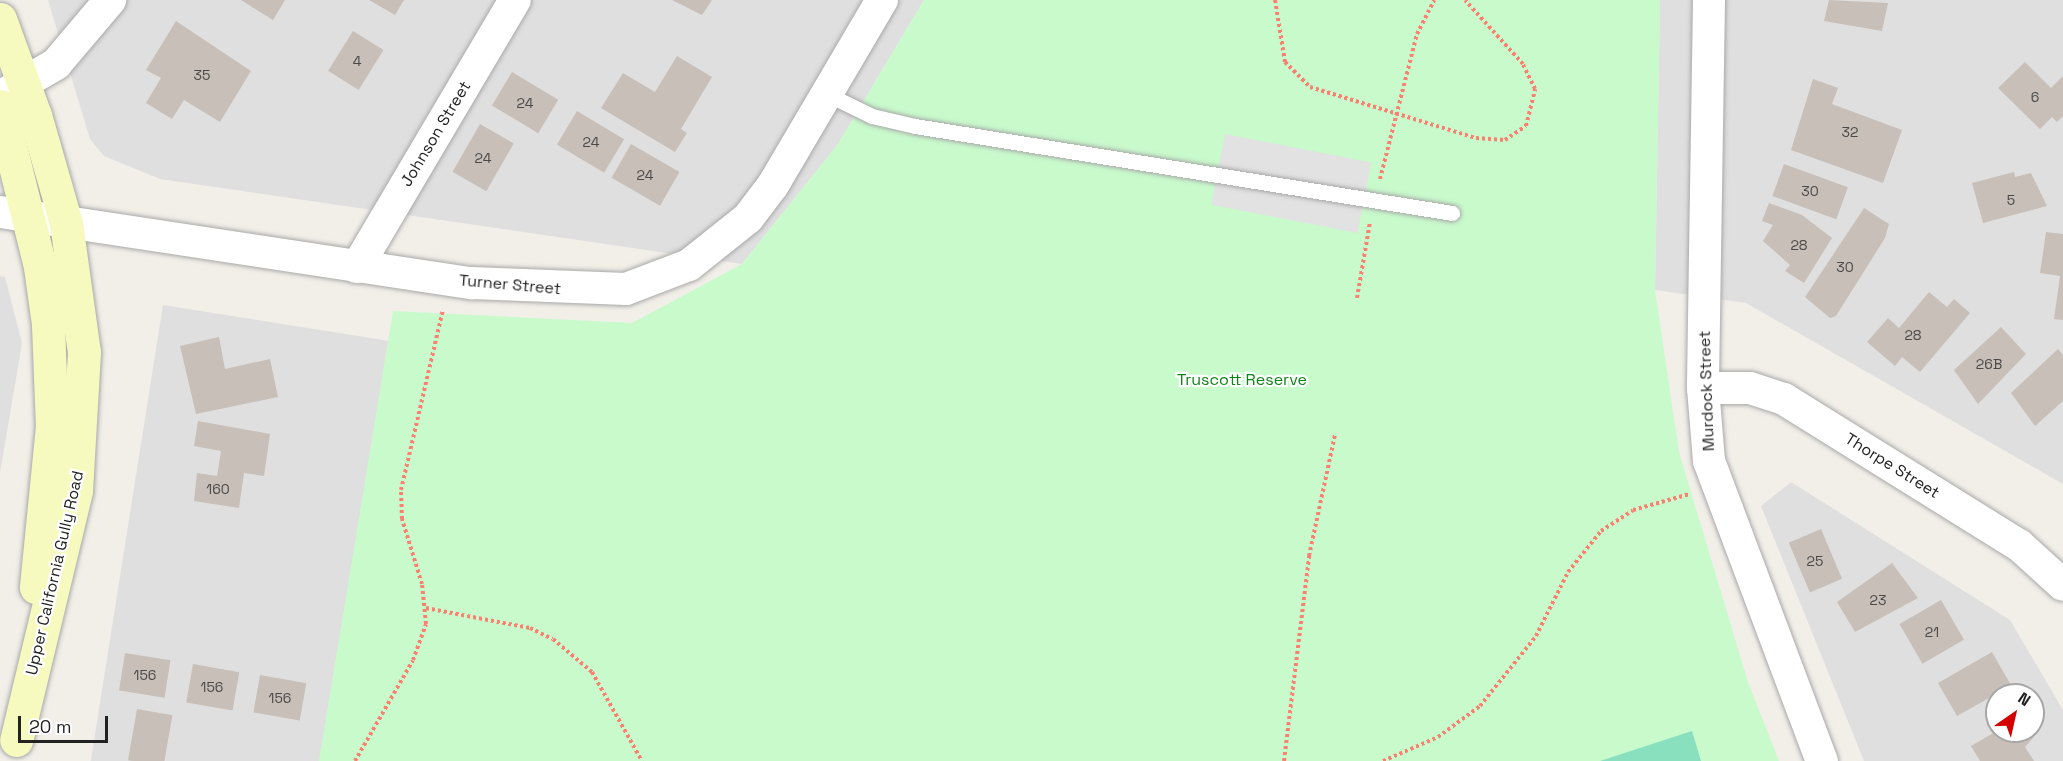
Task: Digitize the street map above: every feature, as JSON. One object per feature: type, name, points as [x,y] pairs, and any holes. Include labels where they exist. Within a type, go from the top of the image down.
[{"type":"street","points":[[13,91],[56,64],[110,0]]},
{"type":"street","name":"Johnson Street","points":[[357,267],[515,0]]},
{"type":"street","name":"Turner Street","points":[[15,215],[444,279],[589,291],[626,289],[689,265],[748,218],[827,94],[882,0]]},
{"type":"street","name":"Murdock Street","points":[[1709,0],[1703,388],[1714,483],[1822,761]]},
{"type":"street","name":"Upper California Gully Road","points":[[0,20],[13,91],[66,223],[84,352],[81,455],[15,751]]},
{"type":"street","name":"Upper California Gully Road","points":[[0,106],[15,215],[48,324],[52,426],[15,751]]},
{"type":"street","name":"Thorpe Street","points":[[1703,388],[1750,388],[1784,399],[2019,544],[2063,585]]},
{"type":"lane","points":[[827,94],[872,116],[915,126],[1452,213]]},
{"type":"path","points":[[1275,0],[1290,72],[1325,94],[1493,142],[1526,126],[1536,102],[1531,76],[1465,0]]},
{"type":"path","points":[[1358,298],[1374,202],[1396,115],[1417,34],[1434,0]]},
{"type":"path","points":[[355,761],[421,642],[426,608],[408,548],[401,490],[437,343],[444,279]]},
{"type":"path","points":[[1284,761],[1309,556],[1335,435]]},
{"type":"path","points":[[1383,761],[1438,737],[1480,706],[1536,636],[1568,572],[1601,531],[1626,513],[1670,504],[1714,483]]},
{"type":"path","points":[[426,608],[530,628],[553,639],[592,672],[642,761]]},
{"type":"shaded area","points":[[48,0],[924,0],[838,144],[742,264],[160,179],[104,156],[90,139]]},
{"type":"shaded area","points":[[1660,0],[2063,0],[2063,484],[1746,303],[1655,290]]},
{"type":"shaded area","points":[[1225,134],[1371,162],[1358,233],[1211,205]]},
{"type":"shaded area","points":[[0,276],[5,277],[22,343],[0,473]]},
{"type":"shaded area","points":[[163,305],[388,341],[322,761],[91,761]]},
{"type":"shaded area","points":[[1791,482],[2010,620],[2063,710],[2063,761],[1864,761],[1761,506]]},
{"type":"green space","name":"Truscott Reserve","points":[[924,0],[1660,0],[1655,290],[1679,452],[1748,682],[1779,761],[319,761],[393,311],[632,323],[742,264],[838,144]]},
{"type":"green space","points":[[1692,731],[1701,761],[1600,761]]},
{"type":"building","points":[[241,0],[285,0],[273,20]]},
{"type":"building","points":[[369,0],[404,0],[395,15]]},
{"type":"building","points":[[672,0],[712,0],[702,15]]},
{"type":"building","points":[[1829,0],[1888,3],[1882,31],[1824,21]]},
{"type":"building","points":[[176,21],[251,71],[220,122],[184,100],[172,119],[146,103],[161,78],[146,70]]},
{"type":"building","points":[[353,31],[384,50],[359,90],[328,71]]},
{"type":"building","points":[[677,56],[712,77],[681,129],[687,133],[675,152],[601,108],[623,73],[655,92]]},
{"type":"building","points":[[2025,62],[2051,88],[2063,76],[2063,116],[2057,122],[2052,117],[2040,129],[1998,88]]},
{"type":"building","points":[[512,72],[558,100],[538,133],[492,105]]},
{"type":"building","points":[[1813,79],[1838,88],[1832,104],[1902,130],[1883,183],[1791,150]]},
{"type":"building","points":[[577,111],[624,139],[604,173],[557,144]]},
{"type":"building","points":[[480,124],[514,143],[486,191],[452,172]]},
{"type":"building","points":[[631,144],[679,172],[660,206],[612,178]]},
{"type":"building","points":[[1784,164],[1848,187],[1836,219],[1772,196]]},
{"type":"building","points":[[2014,172],[2015,177],[2031,173],[2047,206],[1983,223],[1972,183]]},
{"type":"building","points":[[1769,203],[1802,215],[1832,238],[1804,283],[1785,271],[1790,265],[1763,241],[1773,225],[1762,221]]},
{"type":"building","points":[[1864,208],[1889,224],[1885,238],[1836,316],[1830,318],[1805,297]]},
{"type":"building","points":[[2046,232],[2063,234],[2063,320],[2054,319],[2060,276],[2040,273]]},
{"type":"building","points":[[1929,292],[1947,307],[1954,299],[1970,313],[1920,372],[1902,357],[1895,366],[1867,342],[1888,318],[1899,328]]},
{"type":"building","points":[[2001,327],[2026,354],[1978,404],[1954,370]]},
{"type":"building","points":[[219,337],[225,369],[270,359],[278,397],[196,414],[180,346]]},
{"type":"building","points":[[2058,349],[2063,355],[2063,401],[2035,426],[2011,393]]},
{"type":"building","points":[[198,421],[270,434],[264,476],[244,473],[239,508],[194,501],[197,473],[217,476],[221,451],[194,446]]},
{"type":"building","points":[[1821,529],[1842,579],[1810,592],[1789,543]]},
{"type":"building","points":[[1892,563],[1918,598],[1855,632],[1837,602]]},
{"type":"building","points":[[1941,600],[1964,640],[1922,664],[1899,624]]},
{"type":"building","points":[[1992,652],[2010,683],[1985,683],[1985,700],[1957,716],[1938,683]]},
{"type":"building","points":[[125,653],[170,660],[164,698],[119,691]]},
{"type":"building","points":[[193,664],[239,672],[233,711],[186,702]]},
{"type":"building","points":[[260,675],[306,683],[300,721],[253,712]]},
{"type":"building","points":[[137,709],[172,715],[164,761],[128,760]]},
{"type":"building","points":[[1985,738],[1985,743],[2029,743],[2025,747],[2034,761],[1980,761],[1971,746]]}]
